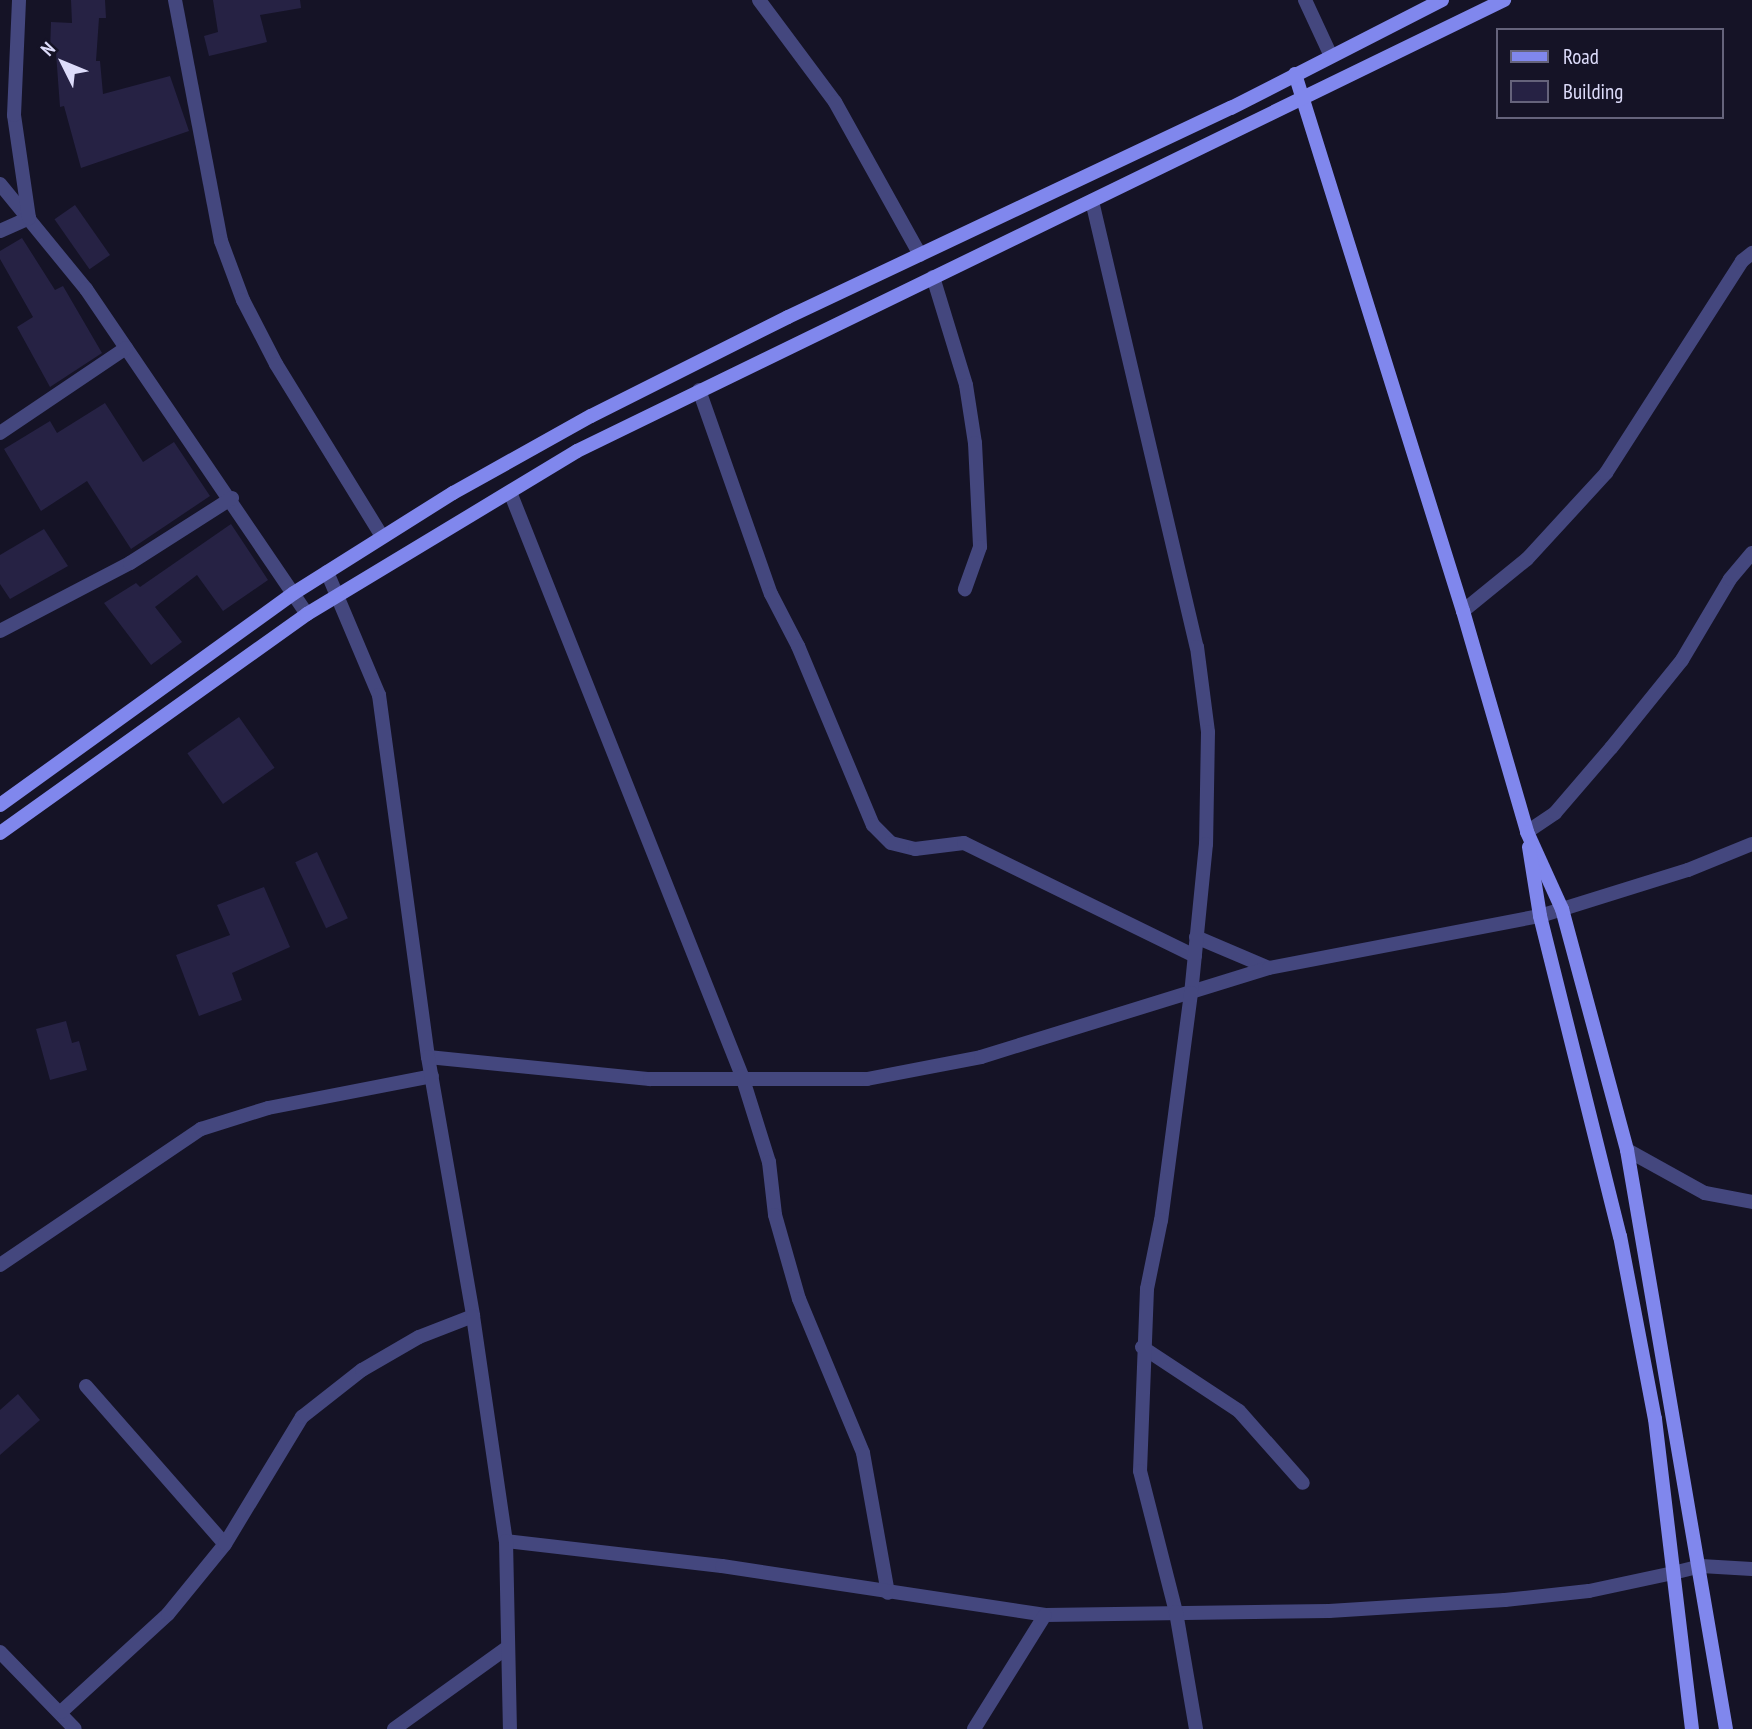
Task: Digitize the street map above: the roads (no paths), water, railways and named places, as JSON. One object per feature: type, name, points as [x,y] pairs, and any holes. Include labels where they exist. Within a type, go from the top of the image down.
[{"type":"main road","points":[[0,805],[294,593],[382,536],[591,416],[1442,0]]},
{"type":"main road","points":[[0,833],[307,614],[577,451],[1300,102],[1504,0]]},
{"type":"main road","points":[[1295,74],[1300,102],[1463,611],[1527,832],[1540,916],[1620,1236],[1655,1419],[1692,1729]]},
{"type":"main road","points":[[1527,832],[1562,909],[1627,1150],[1701,1566],[1726,1729]]},
{"type":"street","points":[[19,0],[14,115],[29,218]]},
{"type":"street","points":[[175,0],[221,241],[243,300],[276,364],[382,536]]},
{"type":"street","points":[[759,0],[835,102],[920,255]]},
{"type":"street","points":[[1305,0],[1331,56]]},
{"type":"street","points":[[0,184],[29,218],[125,348],[232,498],[307,614]]},
{"type":"street","points":[[1092,201],[1197,646],[1208,732],[1206,845],[1195,956],[1142,1347],[1140,1471],[1176,1612],[1196,1729]]},
{"type":"street","points":[[0,231],[29,218]]},
{"type":"street","points":[[1463,611],[1527,559],[1606,473],[1742,261],[1752,253]]},
{"type":"street","points":[[933,277],[966,385],[975,443],[980,547],[965,589]]},
{"type":"street","points":[[0,433],[125,348]]},
{"type":"street","points":[[699,390],[771,594],[798,646],[873,825],[891,843],[915,849],[964,843],[1195,956]]},
{"type":"street","points":[[510,492],[742,1076],[769,1162],[775,1214],[799,1299],[863,1453],[888,1593]]},
{"type":"street","points":[[0,631],[130,563],[232,498]]},
{"type":"street","points":[[1527,832],[1555,813],[1682,660],[1730,579],[1752,553]]},
{"type":"street","points":[[327,572],[339,593],[379,695],[429,1057],[474,1316],[506,1541],[510,1729]]},
{"type":"street","points":[[429,1057],[650,1079],[742,1076],[867,1079],[981,1056],[1269,968],[1540,916],[1688,870],[1752,844]]},
{"type":"street","points":[[1196,937],[1269,968]]},
{"type":"street","points":[[0,1265],[201,1129],[268,1108],[432,1076]]},
{"type":"street","points":[[1627,1150],[1705,1193],[1752,1202]]},
{"type":"street","points":[[61,1712],[168,1614],[225,1544],[302,1417],[362,1370],[419,1337],[474,1316]]},
{"type":"street","points":[[1142,1347],[1239,1410],[1303,1483]]},
{"type":"street","points":[[86,1385],[225,1544]]},
{"type":"street","points":[[506,1541],[722,1566],[1045,1615],[1329,1611],[1505,1600],[1589,1591],[1701,1566],[1752,1569]]},
{"type":"street","points":[[974,1729],[1045,1615]]},
{"type":"street","points":[[394,1729],[508,1647]]},
{"type":"street","points":[[0,1652],[75,1729]]}]
